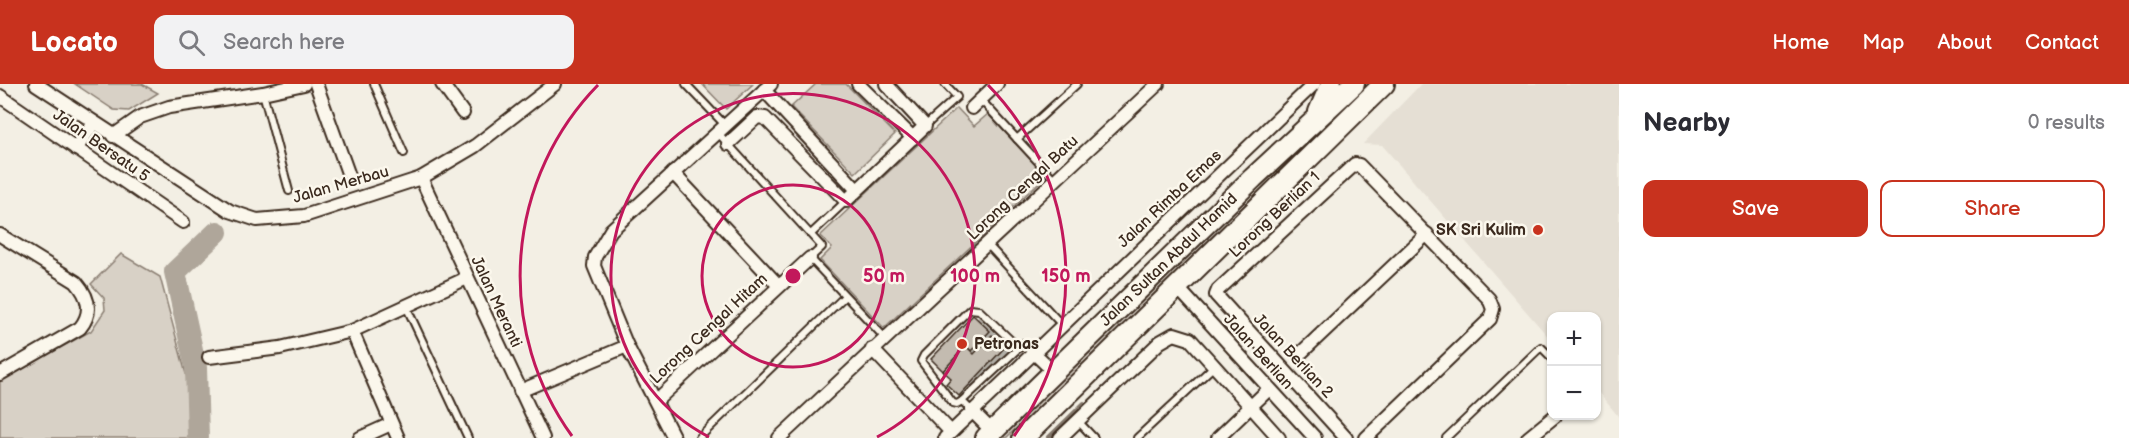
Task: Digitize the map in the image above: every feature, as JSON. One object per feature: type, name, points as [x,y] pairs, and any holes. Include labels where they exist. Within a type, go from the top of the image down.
[{"type":"main road","points":[[1315,120],[1331,84]]},
{"type":"main road","name":"Jalan Sultan Abdul Hamid","points":[[989,435],[1354,84]]},
{"type":"main road","name":"Jalan Sultan Abdul Hamid","points":[[1023,438],[1384,84]]},
{"type":"street","name":"Jalan Merbau","points":[[36,84],[230,211],[257,220],[304,216],[422,178],[474,146],[555,84]]},
{"type":"street","points":[[316,84],[348,173]]},
{"type":"street","points":[[442,84],[463,113]]},
{"type":"street","points":[[858,84],[913,138]]},
{"type":"street","points":[[728,144],[757,117],[765,118],[846,201],[925,126],[886,84]]},
{"type":"street","points":[[976,103],[997,84]]},
{"type":"street","name":"Lorong Cengal Batu","points":[[779,438],[1158,84]]},
{"type":"street","name":"Jalan Rimba Emas","points":[[948,435],[1032,351],[1314,84]]},
{"type":"street","points":[[113,136],[140,117],[169,107],[263,93],[296,85]]},
{"type":"street","points":[[674,438],[657,400],[627,346],[594,266],[595,257],[611,230],[768,87],[857,190]]},
{"type":"street","name":"Jalan Bersatu 5","points":[[0,96],[183,222]]},
{"type":"street","points":[[76,149],[94,123]]},
{"type":"street","name":"Lorong Berlian 1","points":[[1216,295],[1218,290],[1352,165],[1359,165],[1427,234]]},
{"type":"street","points":[[673,173],[779,286]]},
{"type":"street","name":"Jalan Meranti","points":[[422,178],[543,438]]},
{"type":"street","points":[[1302,352],[1427,234],[1489,299],[1493,309],[1490,319],[1366,438]]},
{"type":"street","points":[[0,235],[76,282],[86,293],[89,308],[87,320],[80,328],[0,374]]},
{"type":"street","name":"Lorong Cengal Hitam","points":[[657,400],[810,258]]},
{"type":"street","points":[[209,357],[280,348],[352,331],[467,278]]},
{"type":"street","name":"Jalan Berlian","points":[[1178,288],[1315,438]]},
{"type":"street","name":"Jalan Berlian 2","points":[[1216,295],[1346,438]]},
{"type":"street","points":[[352,331],[398,438]]},
{"type":"street","points":[[1060,438],[1160,342],[1174,334],[1183,335],[1279,438]]},
{"type":"street","points":[[520,391],[627,346]]},
{"type":"street","points":[[872,349],[948,435]]},
{"type":"street","points":[[1032,351],[1054,372]]},
{"type":"street","points":[[1218,438],[1269,389]]},
{"type":"street","points":[[972,411],[989,435]]},
{"type":"street","points":[[1528,438],[1550,420]]},
{"type":"street","points":[[360,438],[391,424]]},
{"type":"lane","points":[[374,84],[404,153]]},
{"type":"lane","points":[[686,84],[721,129],[728,144],[822,246],[810,258],[885,338]]},
{"type":"lane","points":[[925,126],[957,97],[945,84]]},
{"type":"lane","points":[[1017,139],[1077,84]]},
{"type":"lane","points":[[263,93],[289,191]]},
{"type":"lane","points":[[976,103],[1017,139],[1056,181]]},
{"type":"lane","points":[[811,234],[846,201]]},
{"type":"lane","points":[[987,244],[1061,324]]},
{"type":"lane","points":[[699,438],[845,296]]},
{"type":"lane","points":[[406,306],[468,438]]},
{"type":"lane","points":[[1019,348],[979,310],[970,309],[924,355],[921,361],[955,404],[962,401],[1019,348],[1026,344],[1032,351]]},
{"type":"lane","points":[[1446,438],[1541,347],[1547,354]]},
{"type":"lane","points":[[1137,438],[1213,367]]},
{"type":"lane","points":[[962,401],[972,411]]},
{"type":"lane","points":[[1078,421],[1094,438]]},
{"type":"shaded area","points":[[75,84],[142,84],[158,93],[129,111],[114,110]]},
{"type":"shaded area","points":[[702,84],[753,84],[726,109]]},
{"type":"shaded area","points":[[816,84],[846,84],[895,134],[855,173],[791,107]]},
{"type":"shaded area","name":"SK Sri Kulim","points":[[1421,84],[1619,84],[1619,417],[1601,396],[1601,312],[1547,312],[1547,335],[1382,145],[1363,144]]},
{"type":"shaded area","points":[[957,108],[974,126],[988,114],[1046,176],[884,328],[820,260],[832,248],[820,236]]},
{"type":"shaded area","points":[[1243,201],[1248,206],[1006,438],[995,438]]},
{"type":"shaded area","points":[[121,254],[160,277],[187,378],[190,438],[0,438],[0,381],[91,331],[105,310],[104,298],[91,284]]},
{"type":"building","points":[[973,315],[990,331],[971,351],[966,346],[943,371],[931,359]]},
{"type":"building","points":[[992,335],[1005,347],[959,396],[946,384],[951,378],[943,371],[966,346],[974,354]]},
{"type":"waterway","points":[[198,438],[196,368],[175,272],[217,232]]},
{"type":"waterway","points":[[1048,438],[1084,403]]},
{"type":"place","name":"SK Sri Kulim","points":[[1538,230]]},
{"type":"place","name":"Petronas","points":[[962,344]]}]
